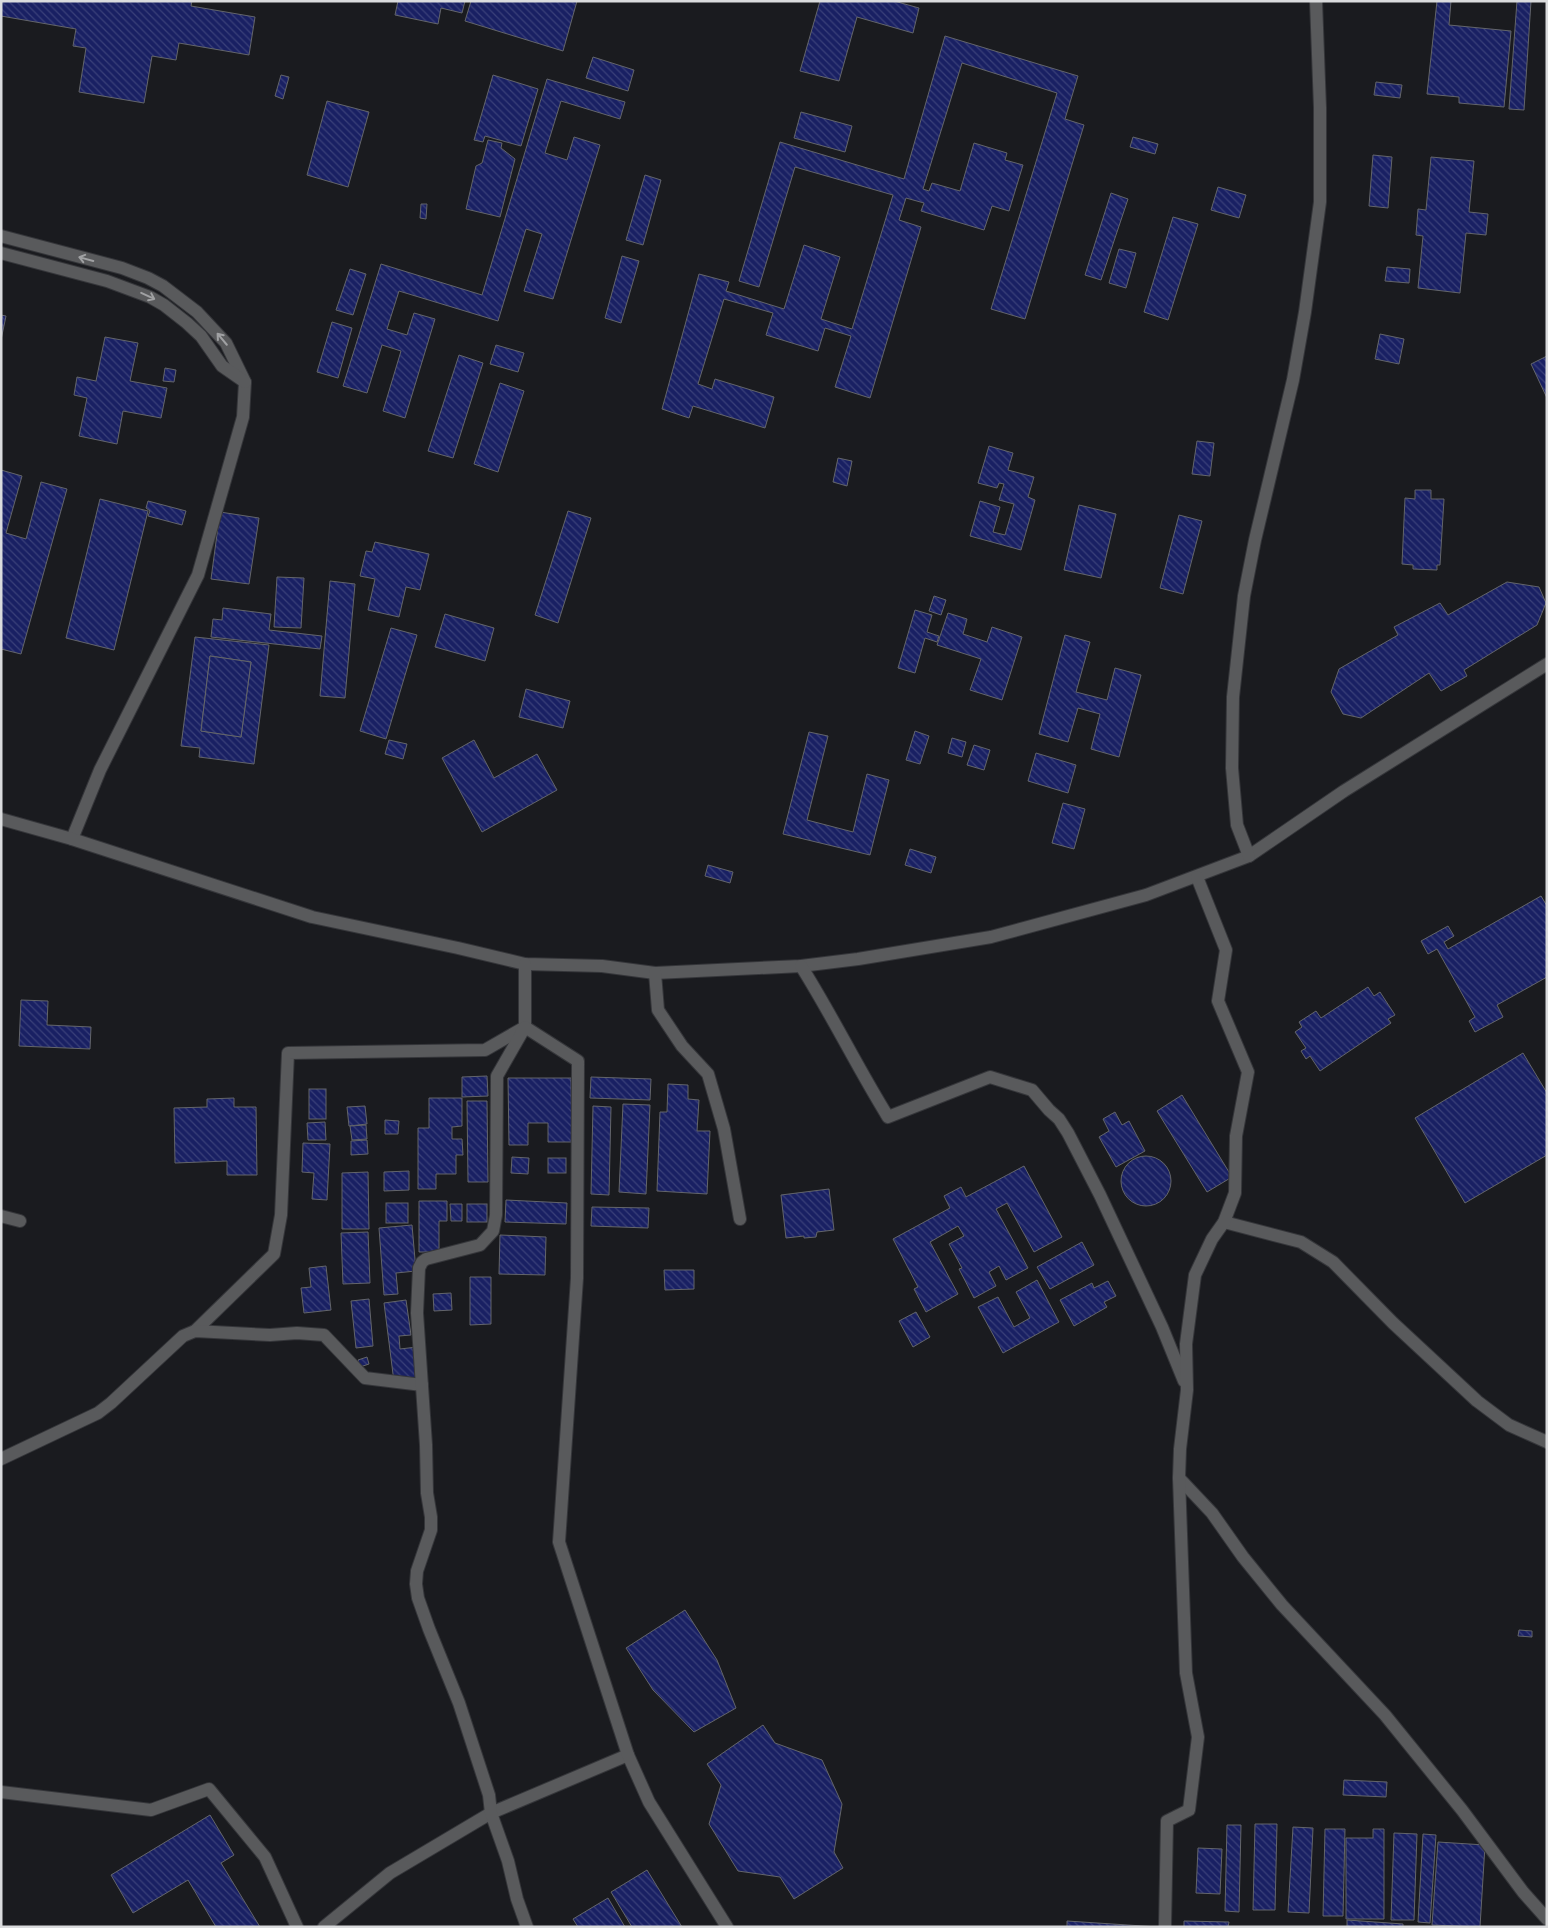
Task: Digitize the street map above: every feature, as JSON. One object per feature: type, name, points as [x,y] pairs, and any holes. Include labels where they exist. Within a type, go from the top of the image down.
[{"type":"street","points":[[1249,856],[1237,826],[1232,768],[1232,697],[1244,596],[1255,540],[1293,380],[1305,312],[1320,202],[1320,108],[1316,1]]},
{"type":"street","points":[[1,236],[122,268],[163,286],[197,312],[226,343],[245,382],[243,416],[198,575],[100,770],[72,840]]},
{"type":"street","points":[[1,253],[107,280],[150,297],[164,305],[187,323],[201,336],[222,366],[245,382]]},
{"type":"street","points":[[1,819],[312,917],[525,964],[602,966],[655,973],[801,966],[858,960],[991,937],[1146,895],[1249,856],[1344,791],[1547,664]]},
{"type":"street","points":[[1165,1927],[1167,1821],[1189,1810],[1198,1736],[1186,1673],[1179,1478],[1180,1449],[1188,1390],[1186,1344],[1196,1275],[1212,1239],[1224,1222],[1236,1193],[1236,1136],[1248,1072],[1218,1002],[1226,950],[1197,877]]},
{"type":"street","points":[[525,964],[525,1027],[497,1076],[496,1215],[493,1231],[480,1245],[426,1259],[419,1268],[417,1313],[426,1445],[427,1493],[431,1516],[431,1530],[417,1571],[416,1584],[418,1598],[459,1703],[489,1795],[491,1813],[508,1861],[517,1900],[527,1927]]},
{"type":"street","points":[[801,966],[827,1007],[888,1117],[990,1076],[1032,1090],[1048,1110],[1059,1119],[1100,1196],[1162,1327],[1188,1390]]},
{"type":"street","points":[[655,973],[658,1010],[682,1046],[708,1074],[724,1129],[740,1219]]},
{"type":"street","points":[[1,1459],[98,1413],[184,1336],[195,1331],[274,1254],[281,1215],[288,1053],[485,1050],[525,1027]]},
{"type":"street","points":[[525,1027],[578,1061],[577,1278],[559,1542],[628,1755],[649,1802],[727,1927]]},
{"type":"street","points":[[1,1216],[20,1222]]},
{"type":"street","points":[[1224,1222],[1300,1242],[1333,1262],[1393,1323],[1477,1401],[1509,1425],[1547,1442]]},
{"type":"street","points":[[195,1331],[270,1335],[297,1333],[324,1335],[365,1378],[422,1385]]},
{"type":"street","points":[[1179,1478],[1212,1513],[1243,1557],[1282,1605],[1385,1715],[1462,1810],[1523,1892],[1547,1920]]},
{"type":"street","points":[[324,1927],[390,1873],[491,1813],[628,1755]]},
{"type":"street","points":[[1,1792],[151,1810],[209,1788],[265,1857],[298,1927]]},
{"type":"building","points":[[1,1],[192,1],[191,6],[255,17],[249,55],[179,43],[176,60],[152,56],[144,103],[79,92],[86,48],[73,46],[76,29],[1,16]]},
{"type":"building","points":[[398,1],[465,1],[462,13],[441,8],[438,24],[395,15]]},
{"type":"building","points":[[471,1],[577,1],[563,51],[465,21]]},
{"type":"building","points":[[820,1],[894,1],[919,8],[913,33],[857,17],[839,81],[800,71]]},
{"type":"building","points":[[1437,1],[1451,1],[1449,25],[1511,31],[1504,107],[1459,103],[1459,97],[1427,94]]},
{"type":"building","points":[[1517,1],[1531,1],[1524,110],[1509,109]]},
{"type":"building","points":[[945,36],[1078,76],[1065,119],[1084,125],[1025,319],[991,309],[1057,93],[962,63],[923,189],[929,191],[932,183],[960,191],[974,143],[1007,153],[1005,160],[1023,165],[1009,211],[992,206],[984,230],[921,211],[924,203],[906,198],[899,220],[921,227],[870,398],[835,387],[851,336],[825,328],[818,351],[766,335],[773,313],[724,299],[698,384],[712,389],[715,379],[774,397],[765,428],[693,406],[689,418],[662,409],[699,274],[729,282],[726,291],[784,309],[804,245],[840,257],[821,319],[852,329],[893,195],[795,167],[759,287],[739,281],[780,142],[904,179]]},
{"type":"building","points":[[593,57],[634,70],[628,91],[586,78]]},
{"type":"building","points":[[281,75],[289,77],[283,99],[275,96]]},
{"type":"building","points":[[493,75],[538,89],[521,146],[485,136],[483,142],[474,140]]},
{"type":"building","points":[[547,79],[625,102],[620,119],[561,101],[545,153],[567,160],[574,137],[600,145],[553,299],[524,291],[542,234],[526,229],[498,321],[399,291],[387,329],[407,335],[414,313],[435,319],[405,418],[383,411],[401,351],[382,345],[367,393],[343,386],[381,264],[482,295]]},
{"type":"building","points":[[1376,82],[1402,85],[1400,98],[1374,95]]},
{"type":"building","points":[[327,101],[369,112],[348,187],[307,175]]},
{"type":"building","points":[[801,112],[852,126],[845,152],[794,138]]},
{"type":"building","points":[[1133,137],[1158,144],[1155,154],[1130,147]]},
{"type":"building","points":[[488,140],[502,143],[501,148],[515,159],[500,217],[466,209],[476,166],[482,163]]},
{"type":"building","points":[[1373,155],[1392,157],[1388,208],[1369,206]]},
{"type":"building","points":[[1431,157],[1474,161],[1469,212],[1488,214],[1486,235],[1466,233],[1460,293],[1418,288],[1423,236],[1416,235],[1418,209],[1426,210]]},
{"type":"building","points":[[645,175],[661,180],[643,245],[626,240]]},
{"type":"building","points":[[1218,187],[1246,195],[1239,218],[1211,210]]},
{"type":"building","points":[[1111,193],[1128,199],[1101,280],[1085,275]]},
{"type":"building","points":[[421,204],[427,204],[426,219],[420,218]]},
{"type":"building","points":[[1173,217],[1198,224],[1168,320],[1144,312]]},
{"type":"building","points":[[1119,249],[1136,253],[1126,288],[1109,283]]},
{"type":"building","points":[[622,256],[639,261],[621,323],[605,318]]},
{"type":"building","points":[[1387,267],[1410,269],[1409,283],[1385,281]]},
{"type":"building","points":[[350,269],[366,274],[353,315],[336,310]]},
{"type":"building","points":[[1,315],[6,316],[1,340]]},
{"type":"building","points":[[332,322],[352,328],[338,378],[317,372]]},
{"type":"building","points":[[1380,334],[1404,339],[1399,364],[1375,359]]},
{"type":"building","points":[[105,337],[138,343],[130,381],[167,388],[161,418],[123,411],[117,444],[79,436],[87,398],[74,395],[77,377],[96,381]]},
{"type":"building","points":[[496,345],[524,353],[518,372],[490,364]]},
{"type":"building","points":[[459,355],[483,363],[453,458],[428,451]]},
{"type":"building","points":[[1547,356],[1547,398],[1531,364]]},
{"type":"building","points":[[165,368],[176,370],[174,382],[163,381]]},
{"type":"building","points":[[500,383],[524,391],[498,472],[474,464]]},
{"type":"building","points":[[1197,441],[1214,443],[1210,476],[1192,474]]},
{"type":"building","points":[[989,446],[1013,453],[1008,470],[1034,477],[1028,497],[1035,500],[1021,550],[970,536],[980,501],[1000,507],[993,532],[1005,535],[1014,504],[999,500],[1004,484],[999,483],[997,488],[978,483]]},
{"type":"building","points":[[838,458],[852,461],[847,486],[833,482]]},
{"type":"building","points":[[1,470],[22,476],[6,533],[26,539],[41,482],[67,489],[21,654],[1,649]]},
{"type":"building","points":[[1415,490],[1431,490],[1431,499],[1444,499],[1440,565],[1437,565],[1437,570],[1413,569],[1413,565],[1402,564],[1405,498],[1415,499]]},
{"type":"building","points":[[100,499],[148,511],[114,650],[66,638]]},
{"type":"building","points":[[148,501],[186,511],[182,525],[148,516],[150,511],[146,508]]},
{"type":"building","points":[[1079,505],[1116,514],[1101,578],[1064,570]]},
{"type":"building","points":[[568,511],[591,518],[558,623],[535,615]]},
{"type":"building","points":[[220,512],[259,518],[249,584],[211,579]]},
{"type":"building","points":[[1179,515],[1202,521],[1183,594],[1160,588]]},
{"type":"building","points":[[375,542],[429,554],[420,590],[406,587],[399,617],[368,610],[375,579],[360,576],[366,551],[372,552]]},
{"type":"building","points":[[277,577],[304,578],[301,628],[274,627]]},
{"type":"building","points":[[330,581],[355,584],[345,698],[320,696]]},
{"type":"building","points":[[1507,582],[1539,587],[1546,603],[1537,625],[1464,670],[1467,676],[1441,691],[1429,673],[1361,718],[1343,714],[1331,692],[1339,669],[1398,635],[1394,627],[1440,603],[1448,615]]},
{"type":"building","points":[[934,596],[946,600],[941,615],[929,611]]},
{"type":"building","points":[[223,608],[271,614],[269,630],[322,636],[320,649],[211,637],[213,619],[222,620]]},
{"type":"building","points":[[915,610],[932,615],[927,632],[939,636],[937,642],[925,638],[915,673],[898,668]]},
{"type":"building","points":[[948,613],[967,619],[963,634],[987,642],[992,627],[1022,637],[1002,700],[970,690],[981,659],[937,645]]},
{"type":"building","points":[[445,614],[494,628],[485,661],[435,647]]},
{"type":"building","points":[[391,628],[417,635],[386,739],[360,731]]},
{"type":"building","points":[[1065,635],[1090,642],[1076,692],[1107,700],[1115,668],[1141,675],[1119,757],[1091,749],[1100,714],[1078,708],[1068,742],[1039,734]]},
{"type":"building","points":[[195,637],[269,645],[254,764],[199,757],[200,748],[181,746]],"holes":[[[210,656],[251,662],[241,737],[201,731]]]},
{"type":"building","points":[[210,656],[251,662],[241,737],[201,731]]},
{"type":"building","points":[[526,689],[570,701],[563,728],[519,717]]},
{"type":"building","points":[[915,731],[929,736],[920,764],[906,760]]},
{"type":"building","points":[[809,732],[828,736],[807,820],[853,832],[867,774],[889,780],[870,855],[783,834]]},
{"type":"building","points":[[952,738],[966,742],[962,757],[948,753]]},
{"type":"building","points":[[389,740],[407,744],[403,759],[385,754]]},
{"type":"building","points":[[474,740],[494,778],[537,754],[557,790],[482,832],[442,758]]},
{"type":"building","points":[[974,745],[990,750],[984,770],[967,765]]},
{"type":"building","points":[[1036,753],[1076,765],[1068,793],[1028,781]]},
{"type":"building","points":[[1063,803],[1085,809],[1074,849],[1052,843]]},
{"type":"building","points":[[910,849],[936,857],[931,873],[905,865]]},
{"type":"building","points":[[708,865],[733,872],[730,883],[705,876]]},
{"type":"building","points":[[1541,896],[1547,906],[1547,977],[1497,1005],[1503,1017],[1475,1032],[1469,1021],[1475,1017],[1437,949],[1428,954],[1421,941],[1448,926],[1454,936],[1444,942],[1448,949]]},
{"type":"building","points":[[1368,987],[1374,996],[1380,992],[1395,1015],[1388,1019],[1391,1023],[1320,1071],[1310,1056],[1306,1059],[1301,1051],[1306,1048],[1295,1032],[1302,1027],[1299,1022],[1316,1011],[1321,1018]]},
{"type":"building","points":[[21,1000],[48,1001],[47,1025],[91,1027],[90,1049],[19,1046]]},
{"type":"building","points":[[1523,1053],[1547,1093],[1547,1155],[1465,1203],[1415,1118]]},
{"type":"building","points":[[487,1076],[488,1096],[462,1097],[462,1077]]},
{"type":"building","points":[[591,1077],[651,1079],[650,1100],[590,1098]]},
{"type":"building","points":[[508,1078],[571,1078],[572,1142],[548,1142],[548,1123],[528,1123],[528,1145],[509,1145]]},
{"type":"building","points":[[668,1084],[688,1085],[688,1099],[699,1100],[697,1131],[710,1131],[707,1194],[657,1191],[660,1112],[667,1112]]},
{"type":"building","points":[[309,1089],[326,1089],[326,1119],[309,1119]]},
{"type":"building","points":[[1182,1095],[1232,1177],[1207,1192],[1157,1111]]},
{"type":"building","points":[[234,1098],[234,1107],[256,1107],[257,1175],[227,1175],[227,1161],[175,1163],[174,1108],[207,1107],[207,1099]]},
{"type":"building","points":[[429,1098],[462,1098],[462,1126],[452,1127],[452,1139],[462,1139],[463,1155],[456,1155],[456,1174],[436,1174],[436,1189],[418,1189],[418,1128],[429,1128]]},
{"type":"building","points":[[467,1101],[487,1101],[488,1182],[468,1182]]},
{"type":"building","points":[[623,1104],[650,1105],[646,1194],[619,1192]]},
{"type":"building","points":[[365,1106],[367,1124],[349,1126],[347,1107]]},
{"type":"building","points":[[593,1106],[611,1107],[609,1195],[591,1194]]},
{"type":"building","points":[[1115,1112],[1122,1125],[1129,1121],[1145,1151],[1116,1167],[1099,1137],[1109,1131],[1103,1119]]},
{"type":"building","points":[[385,1120],[399,1121],[398,1134],[385,1134]]},
{"type":"building","points":[[325,1122],[326,1140],[308,1140],[307,1123]]},
{"type":"building","points":[[366,1125],[367,1139],[352,1140],[350,1126]]},
{"type":"building","points":[[367,1140],[368,1154],[351,1155],[351,1141]]},
{"type":"building","points":[[303,1143],[330,1144],[327,1200],[312,1199],[314,1173],[302,1172]]},
{"type":"building","points":[[1141,1156],[1151,1156],[1164,1163],[1171,1176],[1171,1186],[1164,1199],[1151,1206],[1141,1206],[1132,1202],[1125,1195],[1121,1186],[1121,1176],[1125,1167],[1132,1160]]},
{"type":"building","points":[[512,1157],[529,1158],[528,1174],[511,1173]]},
{"type":"building","points":[[548,1158],[566,1158],[566,1173],[548,1173]]},
{"type":"building","points":[[1024,1166],[1062,1237],[1034,1252],[1007,1203],[996,1209],[1028,1268],[1006,1280],[999,1266],[989,1272],[996,1286],[974,1298],[959,1269],[962,1268],[949,1244],[964,1236],[958,1226],[930,1242],[958,1294],[926,1312],[914,1289],[918,1287],[893,1239],[950,1208],[944,1196],[961,1187],[966,1197]]},
{"type":"building","points":[[409,1171],[409,1190],[384,1191],[384,1172]]},
{"type":"building","points":[[368,1172],[369,1229],[342,1229],[342,1173]]},
{"type":"building","points":[[829,1189],[834,1230],[817,1232],[816,1237],[786,1238],[781,1195]]},
{"type":"building","points":[[506,1200],[567,1203],[566,1224],[505,1222]]},
{"type":"building","points":[[419,1201],[447,1201],[447,1221],[439,1221],[439,1252],[419,1252]]},
{"type":"building","points":[[386,1203],[408,1203],[408,1223],[386,1223]]},
{"type":"building","points":[[450,1204],[462,1204],[462,1221],[451,1221]]},
{"type":"building","points":[[467,1204],[487,1204],[487,1222],[467,1222]]},
{"type":"building","points":[[592,1207],[649,1208],[648,1228],[591,1226]]},
{"type":"building","points":[[412,1225],[416,1271],[396,1273],[398,1294],[384,1295],[379,1228]]},
{"type":"building","points":[[368,1232],[370,1283],[343,1284],[341,1233]]},
{"type":"building","points":[[500,1235],[546,1237],[545,1275],[499,1274]]},
{"type":"building","points":[[1082,1242],[1094,1265],[1050,1289],[1037,1267]]},
{"type":"building","points":[[326,1266],[331,1310],[304,1313],[301,1288],[311,1287],[309,1268]]},
{"type":"building","points":[[664,1270],[694,1270],[694,1289],[665,1290]]},
{"type":"building","points":[[470,1277],[491,1277],[491,1324],[470,1325]]},
{"type":"building","points":[[1037,1280],[1059,1322],[1003,1353],[978,1307],[998,1297],[1014,1327],[1030,1318],[1016,1292]]},
{"type":"building","points":[[1108,1281],[1116,1296],[1104,1302],[1107,1307],[1074,1326],[1060,1300],[1092,1283],[1094,1288]]},
{"type":"building","points":[[451,1293],[452,1310],[434,1311],[433,1294]]},
{"type":"building","points":[[369,1299],[373,1346],[356,1348],[351,1301]]},
{"type":"building","points":[[406,1300],[411,1335],[399,1336],[400,1349],[417,1347],[421,1378],[394,1382],[384,1303]]},
{"type":"building","points":[[916,1312],[930,1337],[913,1347],[899,1321]]},
{"type":"building","points":[[367,1357],[369,1364],[360,1367],[358,1360]]},
{"type":"building","points":[[685,1610],[717,1660],[736,1708],[694,1732],[653,1690],[626,1648]]},
{"type":"building","points":[[1519,1630],[1532,1631],[1532,1637],[1518,1636]]},
{"type":"building","points":[[763,1725],[775,1743],[822,1760],[842,1804],[834,1852],[843,1868],[794,1899],[780,1877],[738,1871],[709,1824],[721,1785],[707,1764]]},
{"type":"building","points":[[1344,1780],[1387,1782],[1386,1797],[1343,1795]]},
{"type":"building","points":[[210,1815],[234,1855],[221,1863],[260,1927],[216,1927],[188,1880],[133,1913],[111,1875]]},
{"type":"building","points":[[1255,1824],[1277,1824],[1275,1910],[1253,1910]]},
{"type":"building","points":[[1227,1825],[1241,1825],[1239,1912],[1225,1911]]},
{"type":"building","points":[[1293,1827],[1313,1828],[1309,1913],[1288,1912]]},
{"type":"building","points":[[1325,1829],[1345,1829],[1343,1916],[1323,1916]]},
{"type":"building","points":[[1373,1829],[1384,1829],[1384,1919],[1346,1919],[1346,1838],[1373,1838]]},
{"type":"building","points":[[1394,1833],[1417,1834],[1414,1920],[1391,1920]]},
{"type":"building","points":[[1423,1834],[1436,1835],[1430,1923],[1418,1922]]},
{"type":"building","points":[[1438,1842],[1485,1845],[1480,1927],[1432,1925]]},
{"type":"building","points":[[1198,1848],[1222,1849],[1220,1894],[1196,1893]]},
{"type":"building","points":[[647,1870],[682,1927],[632,1927],[611,1892]]},
{"type":"building","points":[[608,1898],[625,1927],[578,1927],[573,1919]]},
{"type":"building","points":[[1347,1920],[1403,1924],[1403,1927],[1347,1927]]},
{"type":"building","points":[[1067,1921],[1158,1927],[1067,1927]]},
{"type":"building","points":[[1184,1921],[1229,1922],[1228,1927],[1184,1927]]}]
